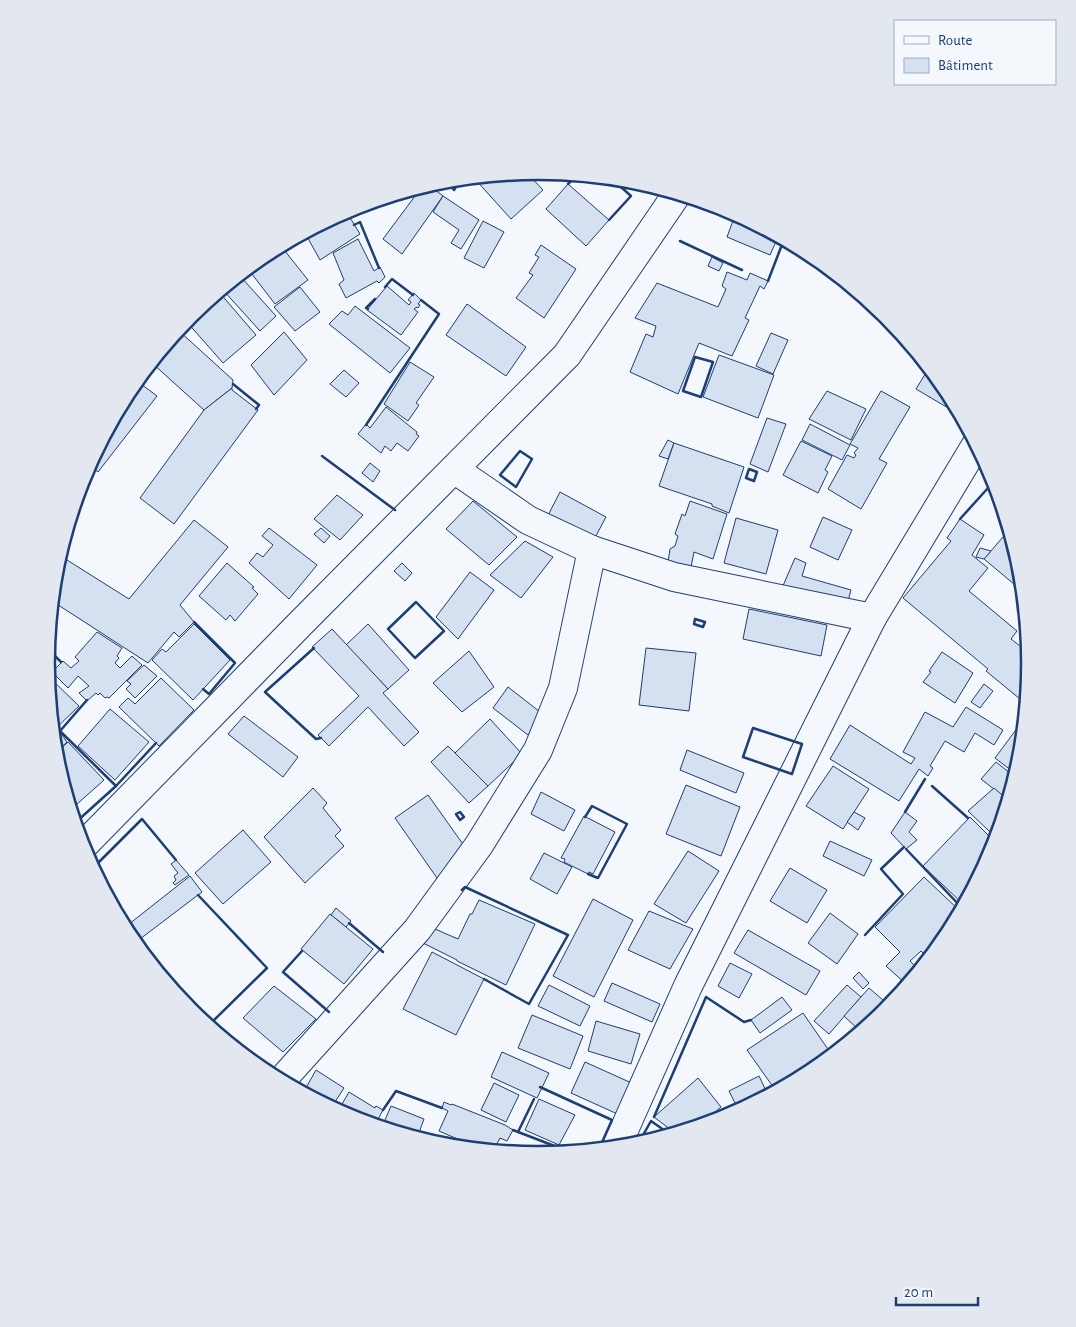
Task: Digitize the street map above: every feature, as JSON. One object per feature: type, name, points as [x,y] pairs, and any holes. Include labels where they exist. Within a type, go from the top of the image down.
[{"type":"street","points":[[89,840],[567,355],[673,200]]},
{"type":"street","points":[[620,1139],[688,986],[872,618],[972,452]]},
{"type":"street","points":[[454,469],[528,520],[592,550],[674,577],[872,618]]},
{"type":"street","points":[[286,1075],[417,930],[479,845],[538,750],[563,688],[592,550]]},
{"type":"building","points":[[534,180],[543,190],[511,219],[480,185]]},
{"type":"building","points":[[568,184],[609,220],[586,246],[546,209]]},
{"type":"building","points":[[437,192],[443,196],[402,254],[383,239],[415,197]]},
{"type":"building","points":[[443,196],[479,220],[461,249],[451,243],[459,230],[433,212]]},
{"type":"building","points":[[350,218],[360,234],[320,260],[308,239]]},
{"type":"building","points":[[483,221],[504,232],[484,268],[464,258]]},
{"type":"building","points":[[733,221],[776,243],[770,255],[727,237]]},
{"type":"building","points":[[358,239],[374,271],[380,267],[385,277],[379,283],[377,281],[346,298],[339,284],[344,280],[333,253]]},
{"type":"building","points":[[541,245],[576,269],[544,318],[516,298],[533,275],[529,273],[539,257],[535,255]]},
{"type":"building","points":[[286,252],[308,280],[275,304],[252,274]]},
{"type":"building","points":[[712,257],[723,263],[719,271],[708,266]]},
{"type":"building","points":[[727,272],[747,280],[750,273],[768,281],[764,289],[760,286],[745,318],[749,320],[732,356],[699,343],[678,394],[630,372],[646,334],[653,337],[656,326],[635,318],[657,283],[718,307],[726,289],[722,286]]},
{"type":"building","points":[[244,280],[276,316],[260,331],[227,294]]},
{"type":"building","points":[[387,286],[409,305],[411,302],[408,300],[414,293],[421,300],[418,308],[414,309],[418,312],[401,335],[367,310]]},
{"type":"building","points":[[300,287],[320,312],[295,331],[274,307]]},
{"type":"building","points":[[223,297],[256,335],[223,363],[191,327]]},
{"type":"building","points":[[467,304],[526,347],[506,376],[446,335]]},
{"type":"building","points":[[355,306],[410,348],[390,373],[329,324],[342,311],[348,315]]},
{"type":"building","points":[[284,332],[307,360],[274,395],[251,365]]},
{"type":"building","points":[[771,333],[788,340],[773,374],[756,366]]},
{"type":"building","points":[[184,335],[233,380],[232,388],[204,410],[157,367]]},
{"type":"building","points":[[719,355],[774,375],[758,418],[703,397]]},
{"type":"building","points":[[410,362],[434,377],[416,403],[419,405],[408,421],[384,404]]},
{"type":"building","points":[[344,370],[359,383],[346,397],[330,384]]},
{"type":"building","points":[[925,374],[947,408],[916,389]]},
{"type":"building","points":[[143,385],[157,396],[98,472],[96,470],[105,450]]},
{"type":"building","points":[[232,388],[232,390],[258,410],[174,524],[140,498],[204,410]]},
{"type":"building","points":[[827,391],[866,409],[851,440],[809,419]]},
{"type":"building","points":[[881,391],[910,407],[879,459],[887,463],[861,509],[828,489],[847,455],[854,458],[856,455],[854,453],[858,448],[850,444]]},
{"type":"building","points":[[386,407],[417,432],[416,434],[419,436],[408,451],[397,443],[391,451],[385,446],[381,453],[358,434],[366,424],[370,428]]},
{"type":"building","points":[[767,418],[786,424],[768,472],[750,464]]},
{"type":"building","points":[[810,424],[850,445],[842,460],[802,440]]},
{"type":"building","points":[[668,440],[674,443],[668,459],[659,456]]},
{"type":"building","points":[[801,441],[832,456],[825,470],[828,472],[818,493],[783,475]]},
{"type":"building","points":[[674,443],[744,467],[729,513],[712,506],[712,504],[659,486]]},
{"type":"building","points":[[370,463],[380,471],[373,482],[362,473]]},
{"type":"building","points":[[560,492],[606,517],[590,547],[544,523]]},
{"type":"building","points":[[337,495],[363,515],[340,540],[314,519]]},
{"type":"building","points":[[473,501],[517,537],[489,565],[446,529]]},
{"type":"building","points":[[690,501],[727,514],[713,559],[694,552],[691,567],[668,562],[670,549],[675,546],[678,536],[675,534],[682,514],[685,516]]},
{"type":"building","points":[[823,517],[852,530],[838,560],[810,547]]},
{"type":"building","points":[[736,518],[778,530],[766,574],[724,563]]},
{"type":"building","points":[[960,519],[984,535],[972,555],[988,568],[969,591],[1017,631],[1011,639],[1020,646],[1020,699],[986,671],[988,669],[903,598],[951,541],[947,538]]},
{"type":"building","points":[[194,520],[228,547],[180,605],[194,622],[179,637],[174,632],[148,663],[59,605],[66,559],[129,599]]},
{"type":"building","points":[[269,528],[317,565],[289,599],[249,563],[257,553],[263,557],[273,545],[262,536]]},
{"type":"building","points":[[321,528],[330,536],[324,543],[314,534]]},
{"type":"building","points":[[1004,536],[1015,585],[984,559]]},
{"type":"building","points":[[525,541],[553,557],[521,598],[490,575]]},
{"type":"building","points":[[980,548],[991,551],[984,559],[976,557]]},
{"type":"building","points":[[795,558],[806,563],[802,576],[851,590],[847,605],[782,588]]},
{"type":"building","points":[[227,563],[254,587],[252,588],[258,594],[235,621],[230,615],[226,620],[199,596]]},
{"type":"building","points":[[402,563],[412,573],[405,581],[394,571]]},
{"type":"building","points":[[470,572],[494,590],[458,639],[436,617]]},
{"type":"building","points":[[749,609],[827,625],[821,656],[743,639]]},
{"type":"building","points":[[194,624],[230,660],[193,700],[152,660],[162,649],[166,652]]},
{"type":"building","points":[[368,624],[409,670],[388,689],[346,645]]},
{"type":"building","points":[[332,629],[388,689],[383,693],[419,732],[404,746],[368,707],[329,746],[318,735],[359,696],[312,647]]},
{"type":"building","points":[[97,632],[122,648],[117,656],[119,658],[115,663],[120,668],[132,656],[142,665],[109,698],[96,693],[87,701],[79,693],[89,686],[78,676],[68,688],[55,675],[55,669],[63,661],[71,668],[79,661],[75,657]]},
{"type":"building","points":[[646,648],[696,653],[689,711],[639,705]]},
{"type":"building","points":[[469,651],[494,687],[462,712],[433,683]]},
{"type":"building","points":[[942,652],[973,673],[955,703],[923,682]]},
{"type":"building","points":[[144,665],[157,676],[135,698],[126,689],[131,684],[127,681]]},
{"type":"building","points":[[161,678],[194,710],[159,746],[119,707],[128,698],[135,704]]},
{"type":"building","points":[[56,683],[79,706],[59,725]]},
{"type":"building","points":[[984,684],[993,691],[980,708],[971,702]]},
{"type":"building","points":[[508,687],[544,715],[528,735],[493,708]]},
{"type":"building","points":[[966,707],[1003,730],[994,745],[975,733],[964,752],[945,741],[930,766],[933,768],[928,776],[919,769],[899,801],[830,759],[850,725],[911,764],[915,758],[903,752],[925,712],[953,727]]},
{"type":"building","points":[[110,709],[149,742],[115,780],[78,746]]},
{"type":"building","points":[[244,716],[298,757],[283,777],[228,734]]},
{"type":"building","points":[[490,719],[522,754],[488,786],[455,753]]},
{"type":"building","points":[[1017,729],[1010,769],[995,758]]},
{"type":"building","points":[[60,732],[67,742],[62,746]]},
{"type":"building","points":[[68,742],[104,780],[76,805],[71,789],[62,747]]},
{"type":"building","points":[[448,746],[488,786],[469,803],[431,762]]},
{"type":"building","points":[[687,750],[744,773],[736,793],[680,770]]},
{"type":"building","points":[[996,762],[1009,772],[1003,796],[981,779]]},
{"type":"building","points":[[833,766],[869,789],[843,829],[806,806]]},
{"type":"building","points":[[686,785],[740,807],[721,856],[666,834]]},
{"type":"building","points":[[313,788],[327,803],[323,808],[341,830],[335,836],[344,846],[305,883],[264,837]]},
{"type":"building","points":[[994,788],[1003,796],[990,832],[968,811]]},
{"type":"building","points":[[541,792],[575,810],[564,831],[531,814]]},
{"type":"building","points":[[428,795],[470,854],[437,878],[395,818]]},
{"type":"building","points":[[854,812],[865,818],[858,830],[847,822]]},
{"type":"building","points":[[905,812],[917,821],[909,832],[917,840],[906,849],[891,833]]},
{"type":"building","points":[[584,816],[615,832],[593,874],[589,872],[588,874],[564,862],[565,859],[561,858]]},
{"type":"building","points":[[970,817],[989,836],[959,900],[923,866]]},
{"type":"building","points":[[243,830],[271,862],[223,904],[195,873]]},
{"type":"building","points":[[830,841],[872,860],[864,876],[823,856]]},
{"type":"building","points":[[688,851],[719,871],[686,923],[654,904]]},
{"type":"building","points":[[544,853],[572,867],[557,894],[530,879]]},
{"type":"building","points":[[176,860],[189,875],[175,885],[173,883],[176,880],[174,876],[178,873],[171,864]]},
{"type":"building","points":[[790,868],[827,890],[807,923],[770,901]]},
{"type":"building","points":[[190,876],[202,892],[141,938],[131,923]]},
{"type":"building","points":[[924,877],[955,906],[924,954],[921,951],[910,961],[915,966],[902,981],[886,966],[900,952],[875,927]]},
{"type":"building","points":[[593,899],[633,920],[594,997],[553,976]]},
{"type":"building","points":[[479,900],[535,924],[506,985],[423,943],[435,929],[458,939]]},
{"type":"building","points":[[336,908],[351,921],[346,927],[331,915]]},
{"type":"building","points":[[649,911],[693,929],[670,969],[628,950]]},
{"type":"building","points":[[830,913],[858,934],[837,964],[808,943]]},
{"type":"building","points":[[330,914],[373,949],[344,984],[301,949]]},
{"type":"building","points":[[748,930],[820,971],[806,995],[734,953]]},
{"type":"building","points":[[432,952],[484,979],[456,1035],[403,1009]]},
{"type":"building","points":[[730,963],[752,974],[739,998],[718,986]]},
{"type":"building","points":[[859,972],[869,983],[863,989],[853,978]]},
{"type":"building","points":[[612,983],[660,1004],[652,1022],[604,1001]]},
{"type":"building","points":[[549,985],[590,1006],[580,1026],[538,1006]]},
{"type":"building","points":[[847,985],[861,997],[829,1034],[814,1021]]},
{"type":"building","points":[[274,986],[316,1019],[283,1052],[243,1018]]},
{"type":"building","points":[[869,988],[884,1001],[856,1027],[844,1016]]},
{"type":"building","points":[[782,997],[792,1010],[760,1033],[751,1020]]},
{"type":"building","points":[[803,1013],[828,1050],[772,1086],[747,1050]]},
{"type":"building","points":[[532,1015],[583,1036],[570,1069],[518,1048]]},
{"type":"building","points":[[596,1021],[640,1034],[631,1064],[588,1051]]},
{"type":"building","points":[[502,1052],[549,1073],[537,1098],[491,1077]]},
{"type":"building","points":[[585,1062],[636,1085],[622,1116],[571,1093]]},
{"type":"building","points":[[316,1070],[344,1088],[335,1102],[306,1087]]},
{"type":"building","points":[[759,1076],[765,1090],[736,1104],[729,1091]]},
{"type":"building","points":[[698,1078],[721,1107],[713,1114],[669,1128],[654,1117]]},
{"type":"building","points":[[494,1083],[519,1095],[506,1122],[481,1110]]},
{"type":"building","points":[[349,1092],[375,1108],[376,1106],[383,1110],[378,1119],[342,1105]]},
{"type":"building","points":[[539,1099],[575,1115],[559,1145],[525,1130]]},
{"type":"building","points":[[444,1102],[452,1104],[513,1130],[507,1141],[500,1138],[497,1144],[458,1139],[439,1131],[448,1111],[442,1108]]},
{"type":"building","points":[[391,1106],[424,1119],[419,1131],[384,1121]]},
{"type":"wall","points":[[609,220],[631,196],[623,188]]},
{"type":"wall","points":[[354,225],[360,222],[379,268]]},
{"type":"wall","points":[[680,241],[742,270]]},
{"type":"wall","points":[[768,281],[781,246]]},
{"type":"wall","points":[[385,287],[392,279],[413,295]]},
{"type":"wall","points":[[368,309],[366,308],[375,299]]},
{"type":"wall","points":[[366,425],[439,314],[421,300]]},
{"type":"wall","points":[[695,357],[713,362],[701,397],[683,391],[695,357]]},
{"type":"wall","points":[[233,384],[259,405],[256,409]]},
{"type":"wall","points":[[520,451],[532,459],[516,487],[500,475],[520,451]]},
{"type":"wall","points":[[322,456],[395,510]]},
{"type":"wall","points":[[749,469],[757,472],[754,481],[746,478],[749,469]]},
{"type":"wall","points":[[960,519],[988,488]]},
{"type":"wall","points":[[416,602],[444,631],[415,658],[388,629],[416,602]]},
{"type":"wall","points":[[695,619],[705,622],[703,627],[694,624],[695,619]]},
{"type":"wall","points":[[194,622],[235,663],[209,694],[203,689]]},
{"type":"wall","points":[[314,648],[265,692],[316,739],[321,738]]},
{"type":"wall","points":[[55,656],[61,662]]},
{"type":"wall","points":[[87,700],[60,731],[116,786]]},
{"type":"wall","points":[[753,728],[802,744],[792,774],[743,757],[753,728]]},
{"type":"wall","points":[[81,818],[116,786],[156,743]]},
{"type":"wall","points":[[905,812],[925,779]]},
{"type":"wall","points":[[932,786],[968,818]]},
{"type":"wall","points":[[585,817],[592,806],[627,824],[598,878],[588,874]]},
{"type":"wall","points":[[460,812],[464,817],[460,820],[456,814],[460,812]]},
{"type":"wall","points":[[98,862],[142,819],[176,860]]},
{"type":"wall","points":[[865,935],[903,894],[881,869],[904,847]]},
{"type":"wall","points":[[906,849],[957,903]]},
{"type":"wall","points":[[462,890],[465,887],[568,935],[529,1004],[484,979]]},
{"type":"wall","points":[[198,895],[267,968],[213,1021]]},
{"type":"wall","points":[[349,923],[383,952]]},
{"type":"wall","points":[[302,951],[283,972],[329,1012]]},
{"type":"wall","points":[[654,1117],[706,997],[744,1022],[751,1020]]},
{"type":"wall","points":[[540,1087],[612,1120],[602,1142]]},
{"type":"wall","points":[[383,1110],[396,1091],[442,1108]]},
{"type":"wall","points":[[518,1132],[534,1099]]},
{"type":"wall","points":[[643,1134],[651,1121],[664,1130]]},
{"type":"wall","points":[[513,1130],[553,1146]]}]
